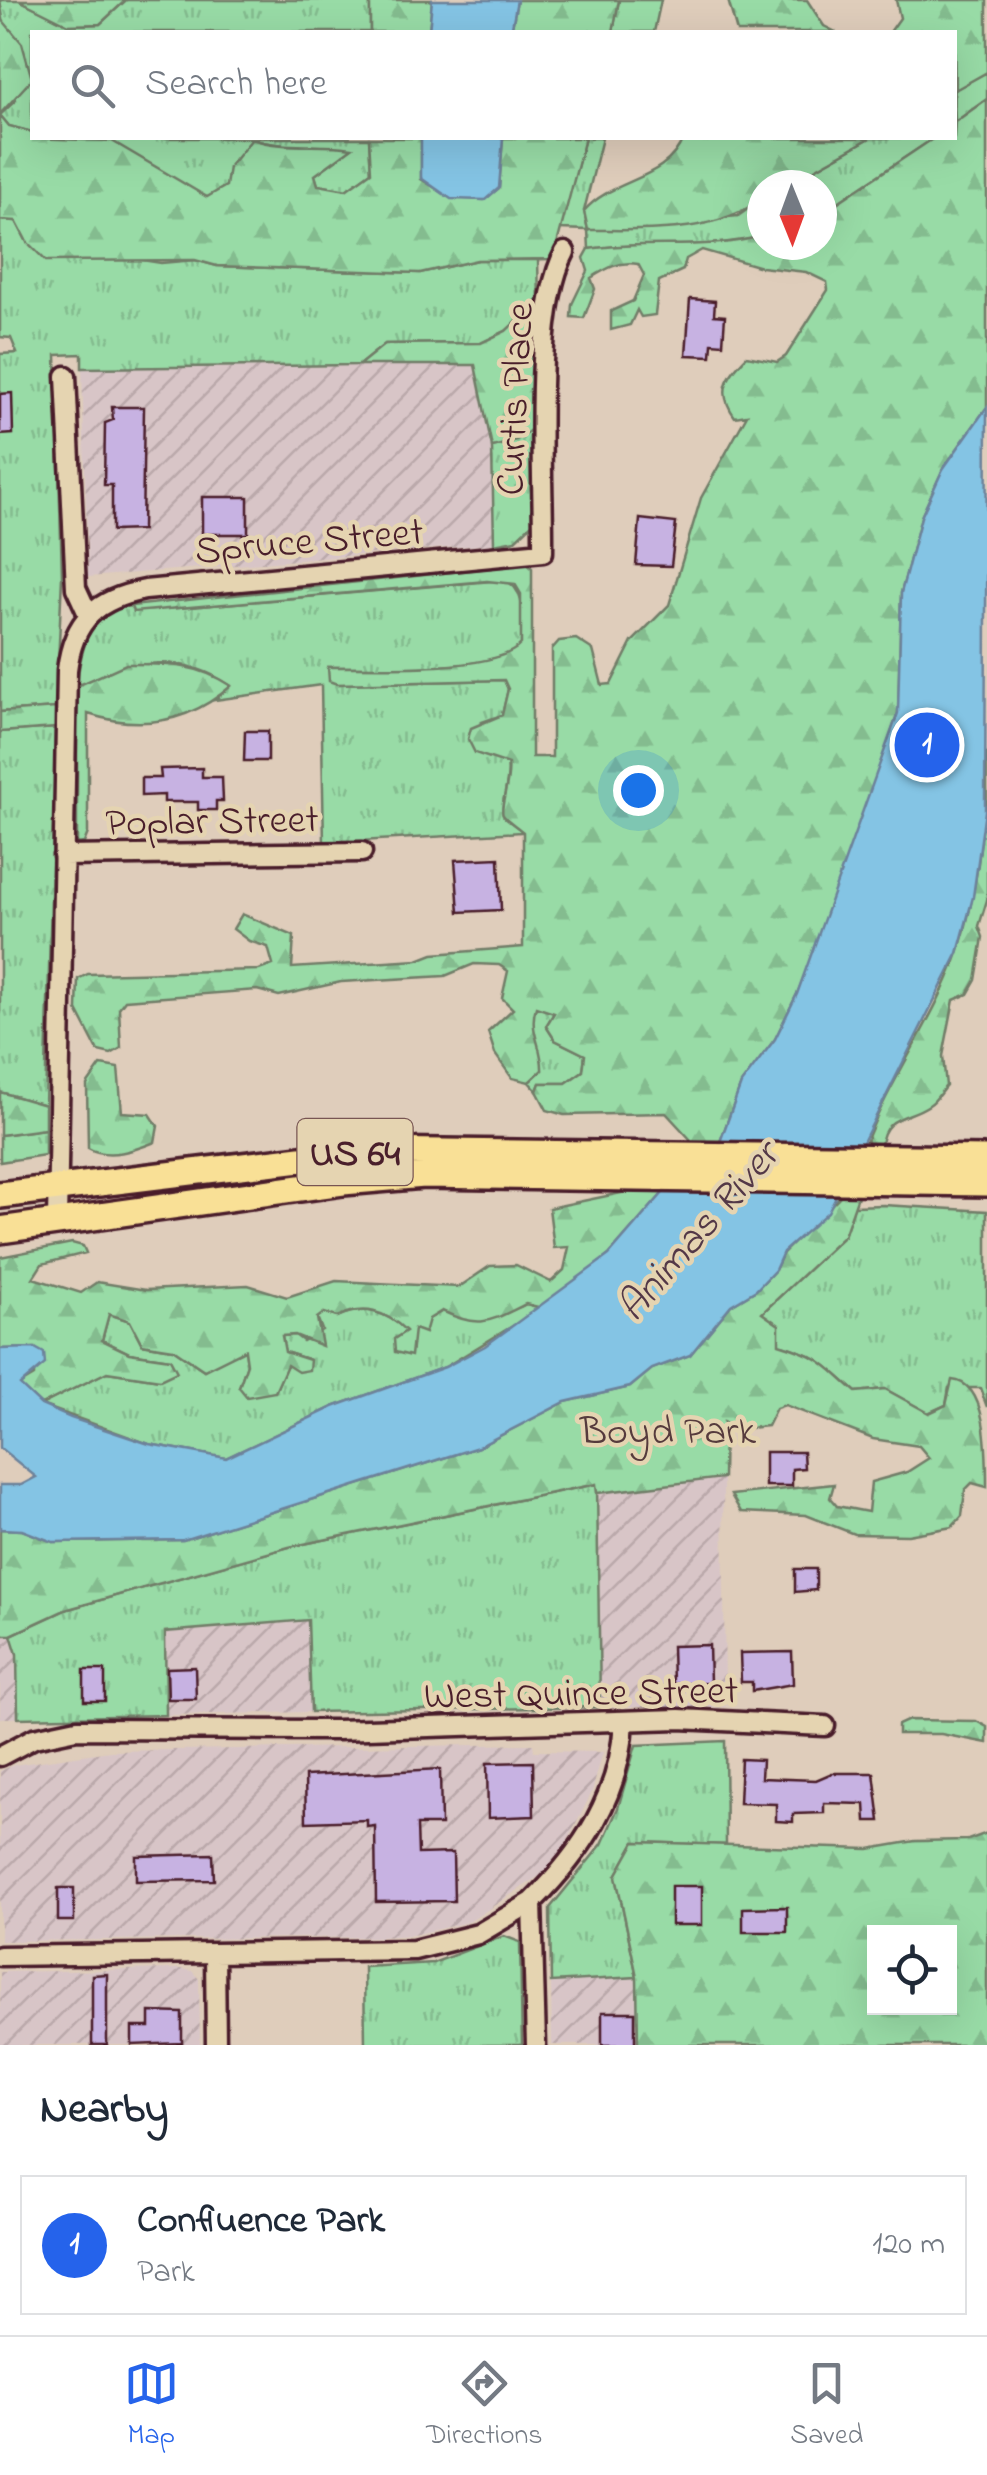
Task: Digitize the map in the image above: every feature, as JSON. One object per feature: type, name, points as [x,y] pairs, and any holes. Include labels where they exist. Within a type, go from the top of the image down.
[{"type":"highway","name":"US 64","points":[[0,1196],[343,1152],[987,1160]]},
{"type":"highway","name":"US 64","points":[[0,1230],[397,1176],[987,1183]]},
{"type":"street","name":"Curtis Place","points":[[542,552],[549,316],[556,269],[565,252]]},
{"type":"street","points":[[58,1222],[67,670],[77,628],[88,614],[76,588],[66,376]]},
{"type":"street","name":"Spruce Street","points":[[88,614],[110,598],[145,590],[542,552]]},
{"type":"street","name":"Poplar Street","points":[[62,856],[362,852]]},
{"type":"street","name":"West Quince Street","points":[[0,1756],[34,1738],[78,1729],[338,1730],[679,1720],[825,1726]]},
{"type":"street","points":[[0,1956],[430,1948],[478,1934],[532,1902],[574,1861],[606,1802],[622,1750],[624,1722]]},
{"type":"street","points":[[532,1902],[536,2045]]},
{"type":"street","points":[[215,1954],[216,2045]]},
{"type":"shaded area","points":[[475,365],[492,447],[494,544],[88,577],[82,368]]},
{"type":"shaded area","points":[[723,1478],[725,1707],[600,1707],[597,1493]]},
{"type":"shaded area","points":[[309,1620],[311,1712],[166,1715],[165,1632]]},
{"type":"shaded area","points":[[0,1635],[11,1635],[17,1654],[18,1718],[0,1718]]},
{"type":"shaded area","points":[[533,1744],[534,1751],[603,1752],[592,1792],[563,1850],[541,1875],[469,1922],[413,1935],[382,1937],[0,1941],[0,1771],[14,1765],[110,1751]]},
{"type":"shaded area","points":[[192,1971],[199,1979],[200,2045],[0,2045],[0,1972]]},
{"type":"shaded area","points":[[637,1977],[638,2045],[552,2045],[551,1982]]},
{"type":"green space","points":[[0,0],[19,0],[70,25],[100,24],[126,0],[370,0],[370,30],[30,30],[30,131],[9,126],[0,115],[16,100]]},
{"type":"green space","points":[[19,0],[126,0],[100,24],[69,25]]},
{"type":"green space","points":[[370,0],[432,0],[429,30],[370,30]]},
{"type":"green space","points":[[517,0],[619,0],[613,30],[511,30]]},
{"type":"green space","points":[[619,0],[661,0],[654,30],[613,30]]},
{"type":"green space","points":[[728,0],[807,0],[824,26],[832,30],[736,30]]},
{"type":"green space","points":[[896,0],[987,0],[987,72],[957,89],[957,30],[891,30],[900,18]]},
{"type":"green space","points":[[0,17],[22,43],[30,81],[0,114]]},
{"type":"green space","points":[[987,72],[987,99],[957,121],[957,88]]},
{"type":"green space","points":[[987,99],[987,407],[943,469],[921,517],[901,593],[898,713],[836,896],[797,994],[775,1039],[741,1084],[720,1142],[692,1141],[666,1113],[564,1115],[547,1110],[537,1091],[540,1083],[566,1083],[583,1071],[585,1055],[555,1040],[546,1026],[554,1013],[536,1007],[534,1024],[542,1070],[529,1082],[512,1078],[495,1054],[488,1032],[513,1009],[502,998],[508,971],[499,965],[474,964],[445,976],[341,982],[279,996],[257,990],[125,1000],[119,1008],[121,1048],[111,1054],[98,1051],[77,1010],[78,979],[88,974],[259,970],[273,965],[268,947],[249,941],[233,929],[242,914],[294,936],[292,968],[418,960],[433,954],[523,947],[523,832],[502,811],[508,764],[475,753],[468,739],[471,728],[502,715],[508,689],[504,680],[337,684],[329,681],[328,667],[459,664],[507,654],[521,644],[521,594],[515,584],[487,581],[133,612],[131,606],[527,564],[532,568],[532,757],[552,757],[552,649],[559,641],[576,639],[593,650],[602,685],[611,684],[632,642],[669,605],[701,498],[747,415],[735,417],[729,408],[725,392],[729,377],[747,356],[777,362],[786,356],[828,290],[827,282],[806,272],[761,267],[702,250],[686,259],[683,270],[659,281],[655,315],[641,317],[637,310],[630,325],[611,330],[611,311],[633,301],[644,275],[638,264],[631,263],[602,271],[591,278],[595,289],[584,318],[571,317],[572,304],[588,271],[584,258],[589,249],[747,239],[747,260],[837,260],[837,203],[931,140],[957,140],[957,121]]},
{"type":"green space","points":[[0,115],[9,126],[30,131],[30,140],[112,141],[207,197],[226,186],[229,167],[251,140],[352,148],[315,175],[318,185],[346,190],[371,172],[369,140],[421,140],[421,179],[451,198],[484,200],[499,188],[503,140],[584,140],[553,259],[477,260],[420,273],[217,266],[195,260],[46,261],[27,242],[16,221],[0,220]]},
{"type":"green space","points":[[71,140],[251,140],[226,186],[207,198],[142,162]]},
{"type":"green space","points":[[257,140],[369,140],[371,172],[346,190],[318,185],[315,175],[350,149]]},
{"type":"green space","points":[[584,140],[602,140],[584,211],[588,230],[560,229]]},
{"type":"green space","points":[[682,140],[866,140],[813,170],[747,170],[747,208],[722,219],[678,228],[588,230],[584,211],[596,200],[665,163]]},
{"type":"green space","points":[[866,140],[931,140],[837,203],[837,170],[813,170]]},
{"type":"green space","points":[[747,210],[747,240],[589,249],[588,230],[738,216]]},
{"type":"green space","points":[[0,220],[16,221],[27,242],[161,263],[195,260],[217,266],[420,273],[477,260],[538,260],[539,300],[506,331],[481,343],[385,344],[359,365],[82,368],[82,354],[56,355],[62,577],[56,708],[0,712],[0,354],[17,353],[11,338],[0,337]]},
{"type":"green space","points":[[539,300],[535,424],[511,442],[492,447],[475,365],[359,365],[385,344],[481,343],[506,331]]},
{"type":"green space","points":[[535,424],[534,522],[515,540],[494,544],[492,447],[505,444]]},
{"type":"green space","points":[[504,580],[517,591],[522,607],[521,645],[507,654],[460,664],[328,667],[337,684],[504,680],[508,689],[502,715],[482,722],[499,760],[507,763],[503,815],[523,832],[324,843],[321,685],[215,700],[230,685],[191,667],[154,663],[116,671],[77,686],[88,635],[95,622],[114,606],[154,610]]},
{"type":"green space","points":[[126,664],[193,669],[231,686],[199,708],[164,720],[127,722],[88,714],[88,833],[84,843],[77,844],[77,686]]},
{"type":"green space","points":[[56,708],[56,728],[0,732],[0,712]]},
{"type":"green space","points":[[56,728],[45,1105],[0,1092],[0,732]]},
{"type":"green space","points":[[987,752],[987,900],[979,926],[983,937],[976,980],[968,994],[954,1000],[943,1056],[946,1086],[929,1105],[892,1123],[881,1146],[865,1145],[959,950],[980,852]]},
{"type":"green space","points":[[535,1007],[554,1013],[546,1026],[555,1040],[585,1055],[583,1071],[566,1083],[540,1083],[537,1091],[529,1082],[542,1070],[530,1023]]},
{"type":"green space","points":[[101,1065],[118,1068],[122,1112],[150,1114],[158,1126],[155,1142],[113,1153],[88,1148],[87,1085]]},
{"type":"green space","points":[[0,1092],[45,1105],[45,1129],[0,1135]]},
{"type":"green space","points":[[45,1129],[45,1155],[0,1162],[0,1135]]},
{"type":"green space","points":[[626,1192],[663,1193],[609,1255],[542,1308],[526,1304],[494,1319],[477,1322],[442,1311],[429,1319],[425,1333],[414,1329],[411,1356],[395,1352],[394,1339],[406,1331],[382,1314],[356,1311],[337,1317],[324,1313],[317,1318],[322,1346],[295,1335],[282,1336],[285,1352],[310,1360],[309,1370],[298,1372],[287,1365],[275,1392],[247,1397],[239,1387],[247,1364],[245,1350],[204,1370],[173,1349],[142,1344],[130,1321],[109,1314],[102,1340],[129,1353],[170,1359],[177,1372],[160,1380],[107,1372],[41,1405],[19,1385],[34,1376],[35,1348],[0,1349],[0,1257],[72,1243],[83,1246],[86,1253],[42,1264],[33,1278],[81,1293],[97,1282],[146,1290],[248,1285],[287,1297],[336,1281],[459,1287],[490,1266],[516,1265],[551,1282],[564,1270],[569,1247],[554,1248],[549,1208]]},
{"type":"green space","name":"Boyd Park","points":[[840,1196],[858,1196],[844,1236],[762,1313],[779,1325],[779,1344],[814,1358],[856,1392],[885,1389],[929,1413],[946,1405],[952,1380],[972,1392],[983,1420],[987,1487],[972,1483],[965,1490],[962,1516],[952,1527],[908,1535],[854,1534],[806,1515],[741,1512],[731,1495],[834,1484],[830,1498],[837,1506],[868,1512],[871,1482],[907,1472],[929,1458],[919,1446],[873,1439],[785,1405],[776,1408],[767,1426],[741,1429],[724,1422],[723,1478],[597,1493],[596,1484],[289,1547],[65,1610],[11,1635],[0,1635],[0,1529],[22,1530],[53,1542],[183,1540],[478,1447],[565,1402],[630,1387],[652,1369],[690,1355],[731,1305],[756,1290],[775,1270],[783,1253]]},
{"type":"green space","points":[[854,1206],[987,1211],[987,1407],[980,1388],[949,1388],[946,1405],[928,1413],[885,1389],[856,1392],[814,1358],[779,1344],[778,1335],[761,1314],[844,1236]]},
{"type":"green space","points":[[526,1304],[542,1308],[445,1367],[333,1407],[226,1458],[149,1444],[41,1405],[107,1372],[159,1380],[170,1359],[129,1353],[102,1340],[109,1314],[130,1321],[142,1344],[173,1349],[204,1370],[245,1349],[247,1364],[239,1387],[275,1392],[287,1364],[310,1360],[285,1352],[281,1336],[295,1335],[303,1341],[322,1330],[317,1317],[324,1313],[337,1317],[356,1311],[374,1312],[407,1331],[443,1311],[466,1319],[485,1320]]},
{"type":"green space","points":[[597,1484],[600,1707],[311,1712],[308,1620],[165,1632],[166,1715],[18,1718],[17,1654],[11,1635],[65,1610],[289,1547]]},
{"type":"green space","points":[[909,1720],[976,1721],[987,1727],[987,1743],[941,1734],[898,1734],[898,1725]]},
{"type":"green space","points":[[725,1741],[726,1845],[635,1842],[616,1876],[637,1977],[551,1982],[550,1908],[602,1844],[618,1808],[636,1745]]},
{"type":"green space","points":[[987,1833],[987,2045],[638,2045],[637,1977],[616,1876],[635,1842],[869,1849],[915,1841],[968,1840]]},
{"type":"green space","points":[[504,1936],[520,1942],[522,2045],[365,2045],[364,1967],[433,1963]]},
{"type":"water","points":[[432,0],[517,0],[511,30],[429,30]]},
{"type":"water","points":[[421,140],[503,140],[499,188],[485,200],[451,199],[421,178]]},
{"type":"water","name":"Animas River","points":[[987,407],[985,811],[973,897],[958,953],[828,1212],[783,1252],[775,1270],[756,1290],[731,1305],[690,1355],[652,1369],[630,1387],[565,1402],[478,1447],[183,1540],[53,1542],[22,1530],[0,1529],[0,1485],[21,1485],[36,1477],[0,1448],[0,1349],[35,1348],[44,1353],[45,1364],[20,1385],[41,1405],[149,1444],[226,1458],[333,1407],[445,1367],[485,1346],[609,1255],[663,1193],[720,1142],[741,1084],[775,1039],[797,994],[898,713],[901,593],[921,517],[943,469]]},
{"type":"building","points":[[690,299],[715,301],[714,315],[725,316],[723,344],[712,343],[711,356],[686,355]]},
{"type":"building","points":[[12,393],[13,434],[0,435],[0,394]]},
{"type":"building","points":[[112,407],[144,407],[142,530],[112,531],[112,485],[104,485],[105,423],[113,420]]},
{"type":"building","points":[[202,497],[248,497],[248,534],[202,534]]},
{"type":"building","points":[[640,519],[676,523],[671,566],[636,565]]},
{"type":"building","points":[[245,731],[268,731],[268,761],[244,761]]},
{"type":"building","points":[[202,768],[202,777],[222,777],[223,801],[216,801],[216,810],[198,810],[198,802],[164,802],[164,795],[141,796],[141,778],[161,778],[160,769]]},
{"type":"building","points":[[499,858],[501,910],[459,912],[455,860]]},
{"type":"building","points":[[765,1452],[803,1452],[804,1468],[792,1469],[792,1486],[765,1486]]},
{"type":"building","points":[[795,1569],[816,1569],[816,1590],[795,1592]]},
{"type":"building","points":[[709,1645],[710,1683],[673,1684],[672,1646]]},
{"type":"building","points":[[792,1652],[793,1684],[752,1691],[752,1682],[741,1682],[740,1653]]},
{"type":"building","points":[[195,1667],[196,1699],[168,1699],[167,1668]]},
{"type":"building","points":[[84,1670],[105,1670],[105,1701],[84,1701]]},
{"type":"building","points":[[741,1759],[762,1760],[761,1778],[816,1780],[832,1773],[874,1773],[880,1821],[866,1821],[865,1804],[824,1803],[824,1813],[793,1814],[793,1822],[776,1821],[776,1804],[739,1803]]},
{"type":"building","points":[[533,1762],[534,1816],[488,1818],[487,1763]]},
{"type":"building","points":[[440,1769],[441,1825],[417,1825],[418,1854],[453,1853],[454,1901],[376,1902],[375,1826],[367,1827],[367,1820],[306,1822],[305,1776]]},
{"type":"building","points":[[213,1854],[214,1880],[136,1881],[136,1856]]},
{"type":"building","points":[[671,1886],[702,1886],[702,1925],[671,1925]]},
{"type":"building","points":[[58,1888],[74,1888],[74,1921],[58,1921]]},
{"type":"building","points":[[787,1907],[787,1932],[743,1932],[743,1908]]},
{"type":"building","points":[[107,1974],[107,2045],[92,2045],[92,1975]]},
{"type":"building","points":[[150,2012],[182,2013],[182,2043],[132,2045],[132,2027],[150,2027]]},
{"type":"building","points":[[602,2012],[635,2012],[635,2045],[602,2045]]},
{"type":"place","name":"Confluence Park","points":[[927,745]]}]
